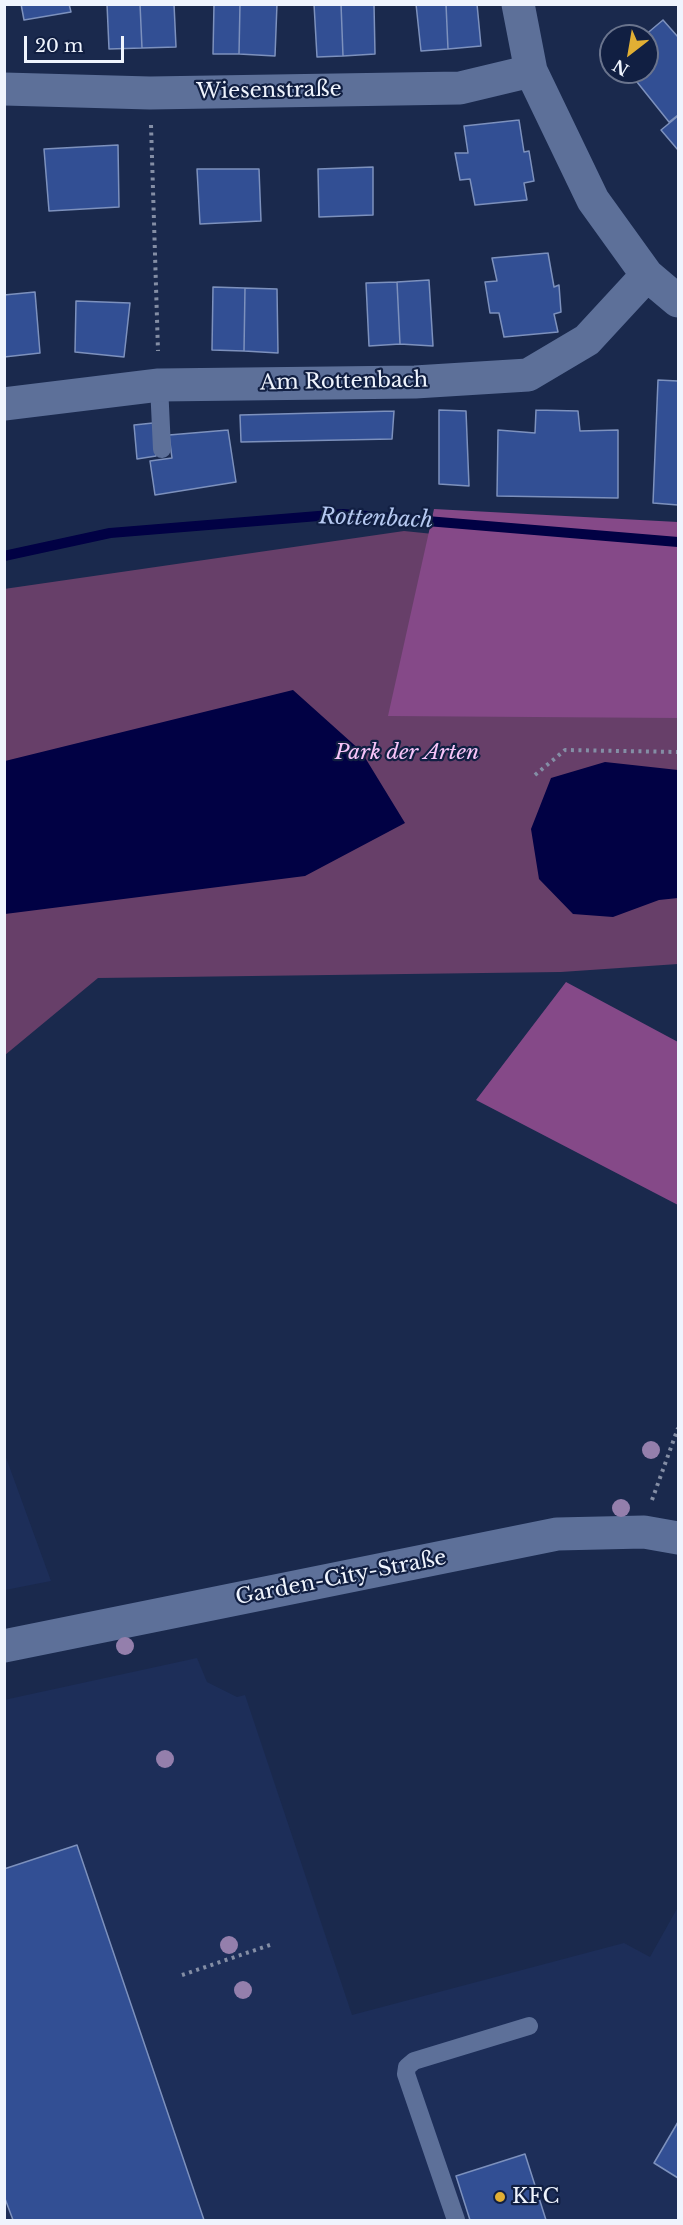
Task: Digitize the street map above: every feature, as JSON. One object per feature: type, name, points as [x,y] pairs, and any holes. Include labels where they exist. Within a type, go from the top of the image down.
[{"type":"street","points":[[518,4],[531,71],[592,200],[647,275],[678,301]]},
{"type":"street","name":"Wiesenstraße","points":[[4,89],[150,93],[460,88],[531,71]]},
{"type":"street","name":"Am Rottenbach","points":[[4,404],[159,385],[415,382],[528,375],[587,340],[647,275]]},
{"type":"street","name":"Garden-City-Straße","points":[[4,1646],[557,1534],[644,1532],[678,1538]]},
{"type":"lane","points":[[159,385],[162,449]]},
{"type":"lane","points":[[456,2220],[406,2074],[408,2067],[414,2061],[529,2026]]},
{"type":"path","points":[[150,93],[159,385]]},
{"type":"path","points":[[536,775],[565,750],[678,752]]},
{"type":"path","points":[[644,1532],[655,1488],[678,1428]]},
{"type":"path","points":[[182,1975],[270,1945]]},
{"type":"shaded area","points":[[434,509],[678,522],[678,718],[388,716]]},
{"type":"shaded area","points":[[293,690],[361,751],[405,823],[305,876],[5,914],[5,761]]},
{"type":"shaded area","points":[[605,762],[678,770],[678,898],[659,900],[613,917],[573,914],[539,879],[531,829],[551,778]]},
{"type":"shaded area","points":[[566,982],[678,1042],[678,1205],[476,1100]]},
{"type":"shaded area","points":[[4,1452],[51,1581],[5,1590],[4,1590]]},
{"type":"shaded area","points":[[197,1658],[207,1682],[237,1697],[245,1695],[352,2015],[624,1943],[650,1957],[678,1907],[678,2220],[5,2220],[4,1700]]},
{"type":"green space","name":"Park der Arten","points":[[404,531],[678,559],[678,964],[561,972],[98,978],[5,1055],[4,589]]},
{"type":"building","points":[[21,4],[69,4],[71,12],[24,20]]},
{"type":"building","points":[[107,4],[140,4],[142,48],[109,49]]},
{"type":"building","points":[[140,4],[174,4],[176,47],[142,48]]},
{"type":"building","points":[[214,4],[240,4],[239,54],[213,54]]},
{"type":"building","points":[[240,4],[277,4],[275,56],[239,54]]},
{"type":"building","points":[[314,4],[341,4],[343,56],[317,57]]},
{"type":"building","points":[[341,4],[374,4],[375,54],[343,56]]},
{"type":"building","points":[[416,4],[446,4],[448,49],[421,51]]},
{"type":"building","points":[[446,4],[477,4],[481,46],[448,49]]},
{"type":"building","points":[[663,20],[678,37],[678,115],[669,122],[639,84],[659,84],[658,24]]},
{"type":"building","points":[[678,116],[678,150],[661,130]]},
{"type":"building","points":[[519,120],[524,152],[529,151],[534,181],[524,183],[527,200],[475,205],[470,179],[460,180],[455,153],[468,153],[464,126]]},
{"type":"building","points":[[118,145],[119,207],[49,211],[44,149]]},
{"type":"building","points":[[373,167],[373,215],[319,217],[318,169]]},
{"type":"building","points":[[197,169],[259,169],[261,221],[200,224]]},
{"type":"building","points":[[548,253],[554,287],[559,285],[561,312],[554,314],[558,332],[504,337],[499,313],[490,313],[485,282],[497,281],[492,258]]},
{"type":"building","points":[[429,280],[433,346],[400,344],[397,282]]},
{"type":"building","points":[[397,282],[400,344],[369,346],[366,283]]},
{"type":"building","points":[[213,287],[245,288],[244,351],[212,350]]},
{"type":"building","points":[[245,288],[277,289],[278,353],[244,351]]},
{"type":"building","points":[[35,292],[40,353],[4,357],[4,295]]},
{"type":"building","points":[[76,301],[130,303],[124,357],[75,352]]},
{"type":"building","points":[[658,380],[678,381],[678,505],[653,503]]},
{"type":"building","points":[[439,410],[466,411],[469,486],[439,484]]},
{"type":"building","points":[[536,410],[578,411],[580,431],[618,430],[618,498],[497,496],[498,430],[535,433]]},
{"type":"building","points":[[394,411],[392,439],[241,442],[240,415]]},
{"type":"building","points":[[153,423],[156,456],[137,459],[134,425]]},
{"type":"building","points":[[228,430],[236,482],[155,495],[150,461],[172,458],[169,435]]},
{"type":"building","points":[[77,1845],[204,2220],[13,2220],[4,2196],[4,1869]]},
{"type":"building","points":[[678,2122],[678,2178],[654,2163]]},
{"type":"building","name":"KFC","points":[[525,2154],[546,2220],[470,2220],[456,2176]]},
{"type":"waterway","name":"Rottenbach","points":[[4,556],[110,533],[343,514],[678,542]]},
{"type":"place","name":"KFC","points":[[500,2197]]}]
